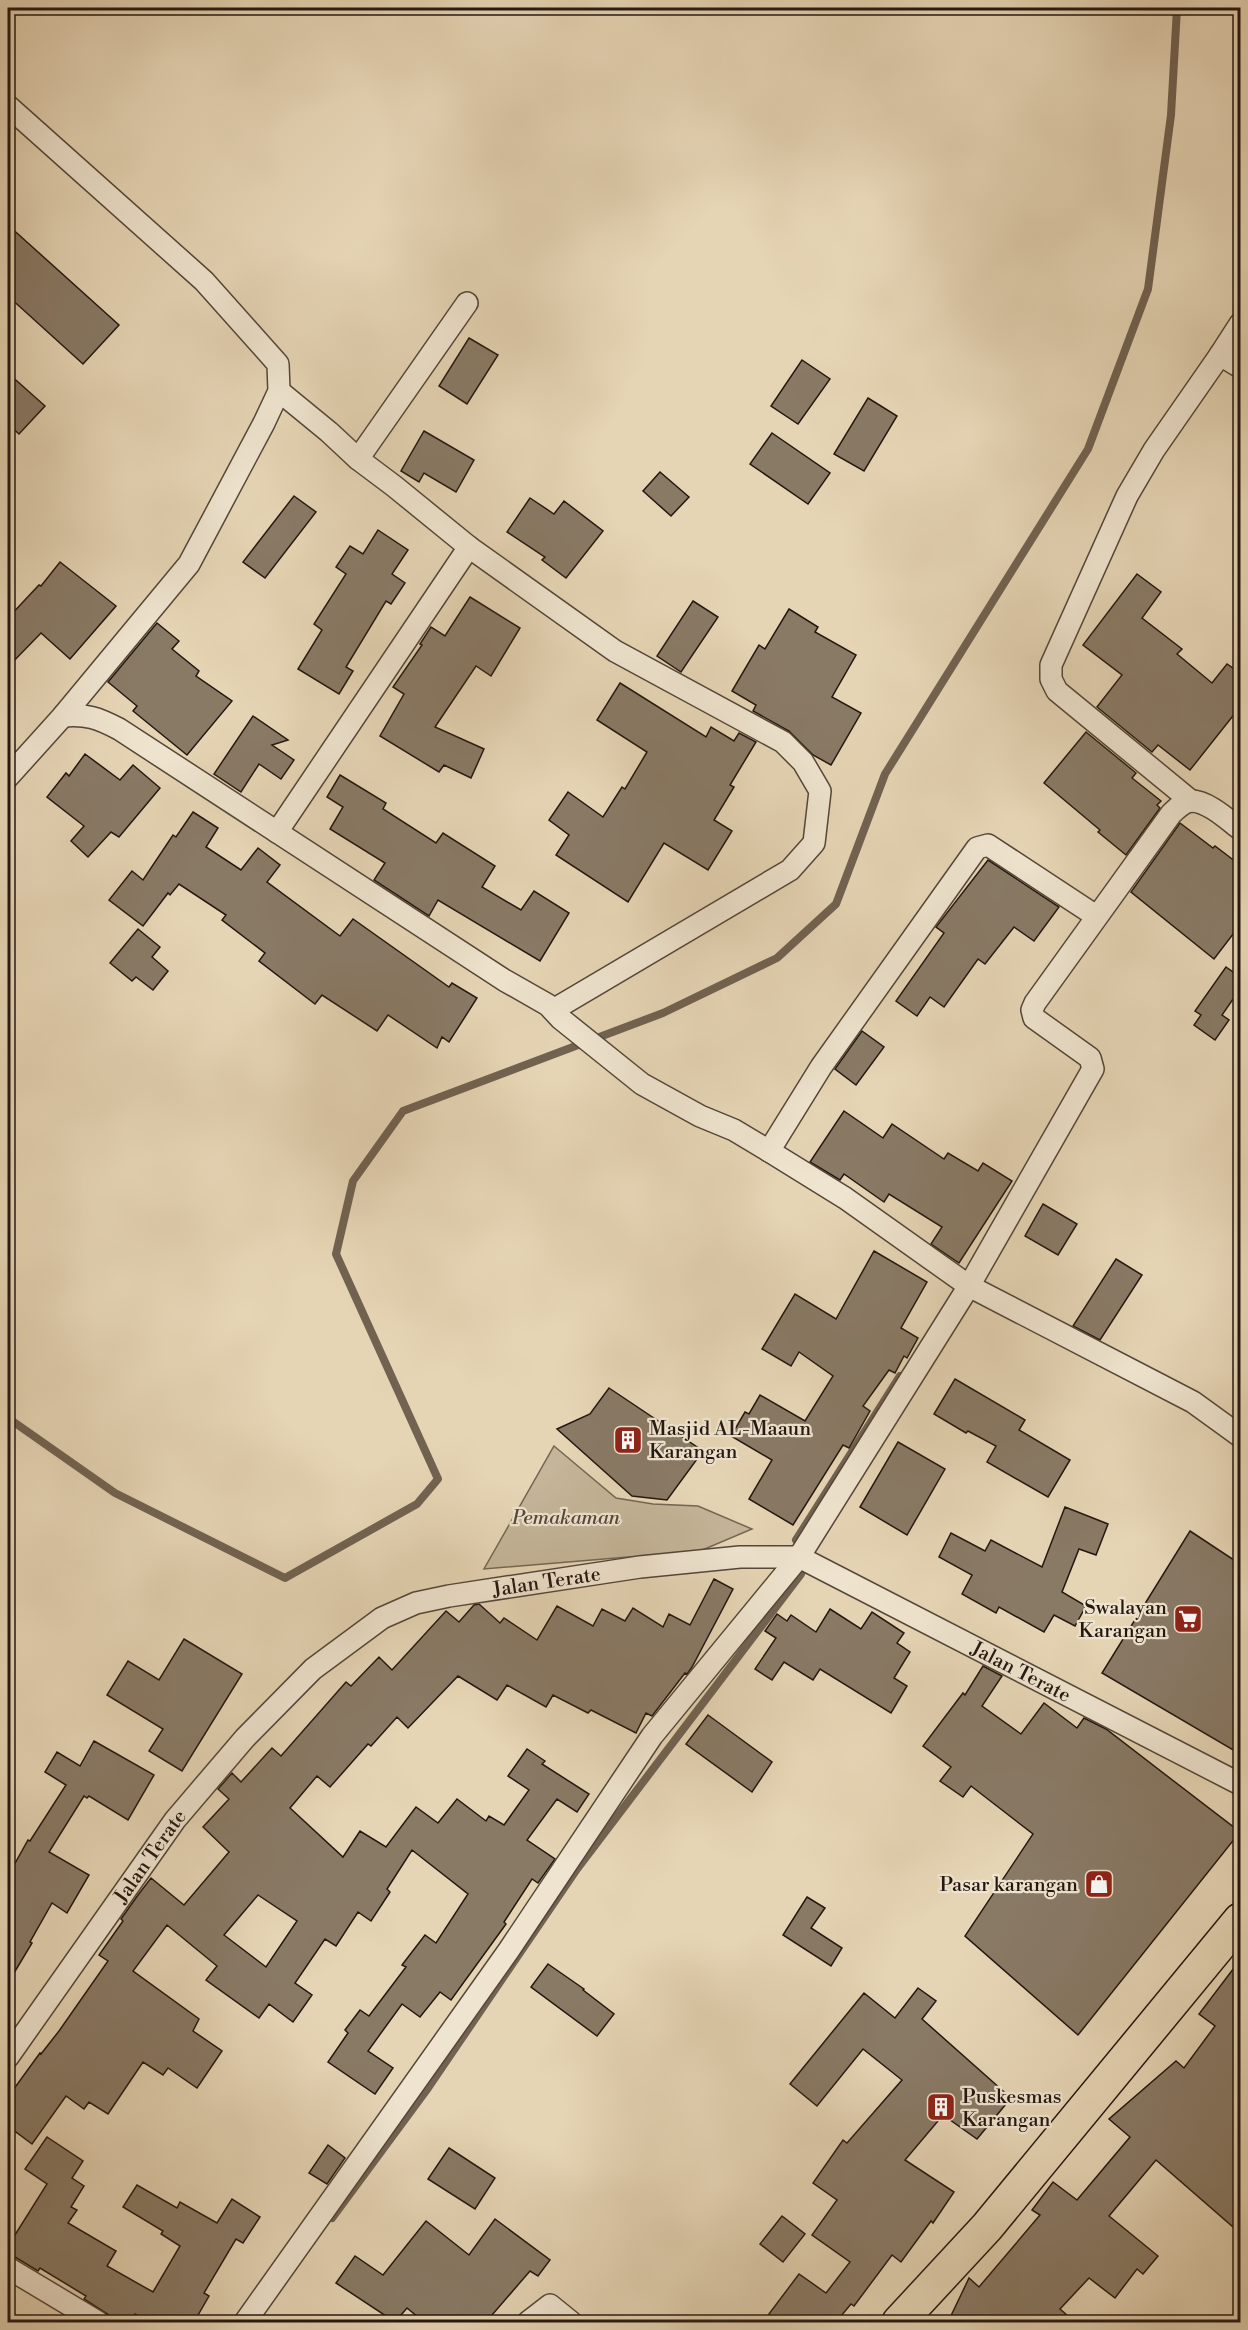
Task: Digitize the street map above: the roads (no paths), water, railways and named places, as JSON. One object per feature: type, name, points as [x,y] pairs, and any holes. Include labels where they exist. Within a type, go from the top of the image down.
[{"type":"highway","points":[[899,2322],[987,2227],[1240,1920]]},
{"type":"street","points":[[8,106],[204,281],[278,364],[279,391],[189,564],[63,716],[8,777]]},
{"type":"street","points":[[358,459],[467,303]]},
{"type":"street","points":[[1240,324],[1154,450],[1127,496],[1051,665],[1051,679],[1057,691],[1191,801],[1215,811],[1240,829]]},
{"type":"street","points":[[1220,355],[1240,368]]},
{"type":"street","points":[[279,391],[358,459],[470,547],[615,651],[783,742],[803,762],[820,791],[814,843],[790,870],[557,1014]]},
{"type":"street","points":[[277,832],[470,547]]},
{"type":"street","points":[[63,716],[85,715],[104,721],[557,1014],[635,1078],[662,1096],[700,1116],[734,1130],[845,1198],[969,1286],[1193,1402],[1240,1436]]},
{"type":"street","points":[[244,2322],[509,1950],[652,1736],[799,1557],[969,1286],[1093,1069],[1090,1058],[1034,1017],[1032,1010],[1096,916],[1171,814],[1180,806],[1191,801]]},
{"type":"street","points":[[769,1151],[821,1067],[978,848],[988,845],[1096,916]]},
{"type":"street","name":"Jalan Terate","points":[[8,2057],[175,1820],[245,1738],[313,1669],[382,1618],[416,1604],[449,1596],[640,1567],[740,1557],[799,1557],[1240,1784]]},
{"type":"street","points":[[8,2268],[98,2322]]},
{"type":"street","points":[[528,2322],[550,2305],[571,2322]]},
{"type":"waterway","points":[[8,1418],[115,1493],[285,1578],[417,1504],[438,1479],[336,1254],[353,1181],[403,1111],[663,1013],[777,958],[836,904],[885,774],[1088,449],[1148,289],[1171,115],[1177,8]]},
{"type":"waterway","points":[[796,1540],[900,1376]]},
{"type":"waterway","points":[[332,2218],[428,2088],[577,1869],[801,1574]]},
{"type":"place","name":"Masjid AL-Maaun Karangan","points":[[628,1440]]},
{"type":"place","name":"Swalayan Karangan","points":[[1188,1619]]},
{"type":"place","name":"Pasar karangan","points":[[1099,1884]]},
{"type":"place","name":"Puskesmas Karangan","points":[[941,2107]]},
{"type":"park label","name":"Pemakaman","points":[[566,1517]]}]
